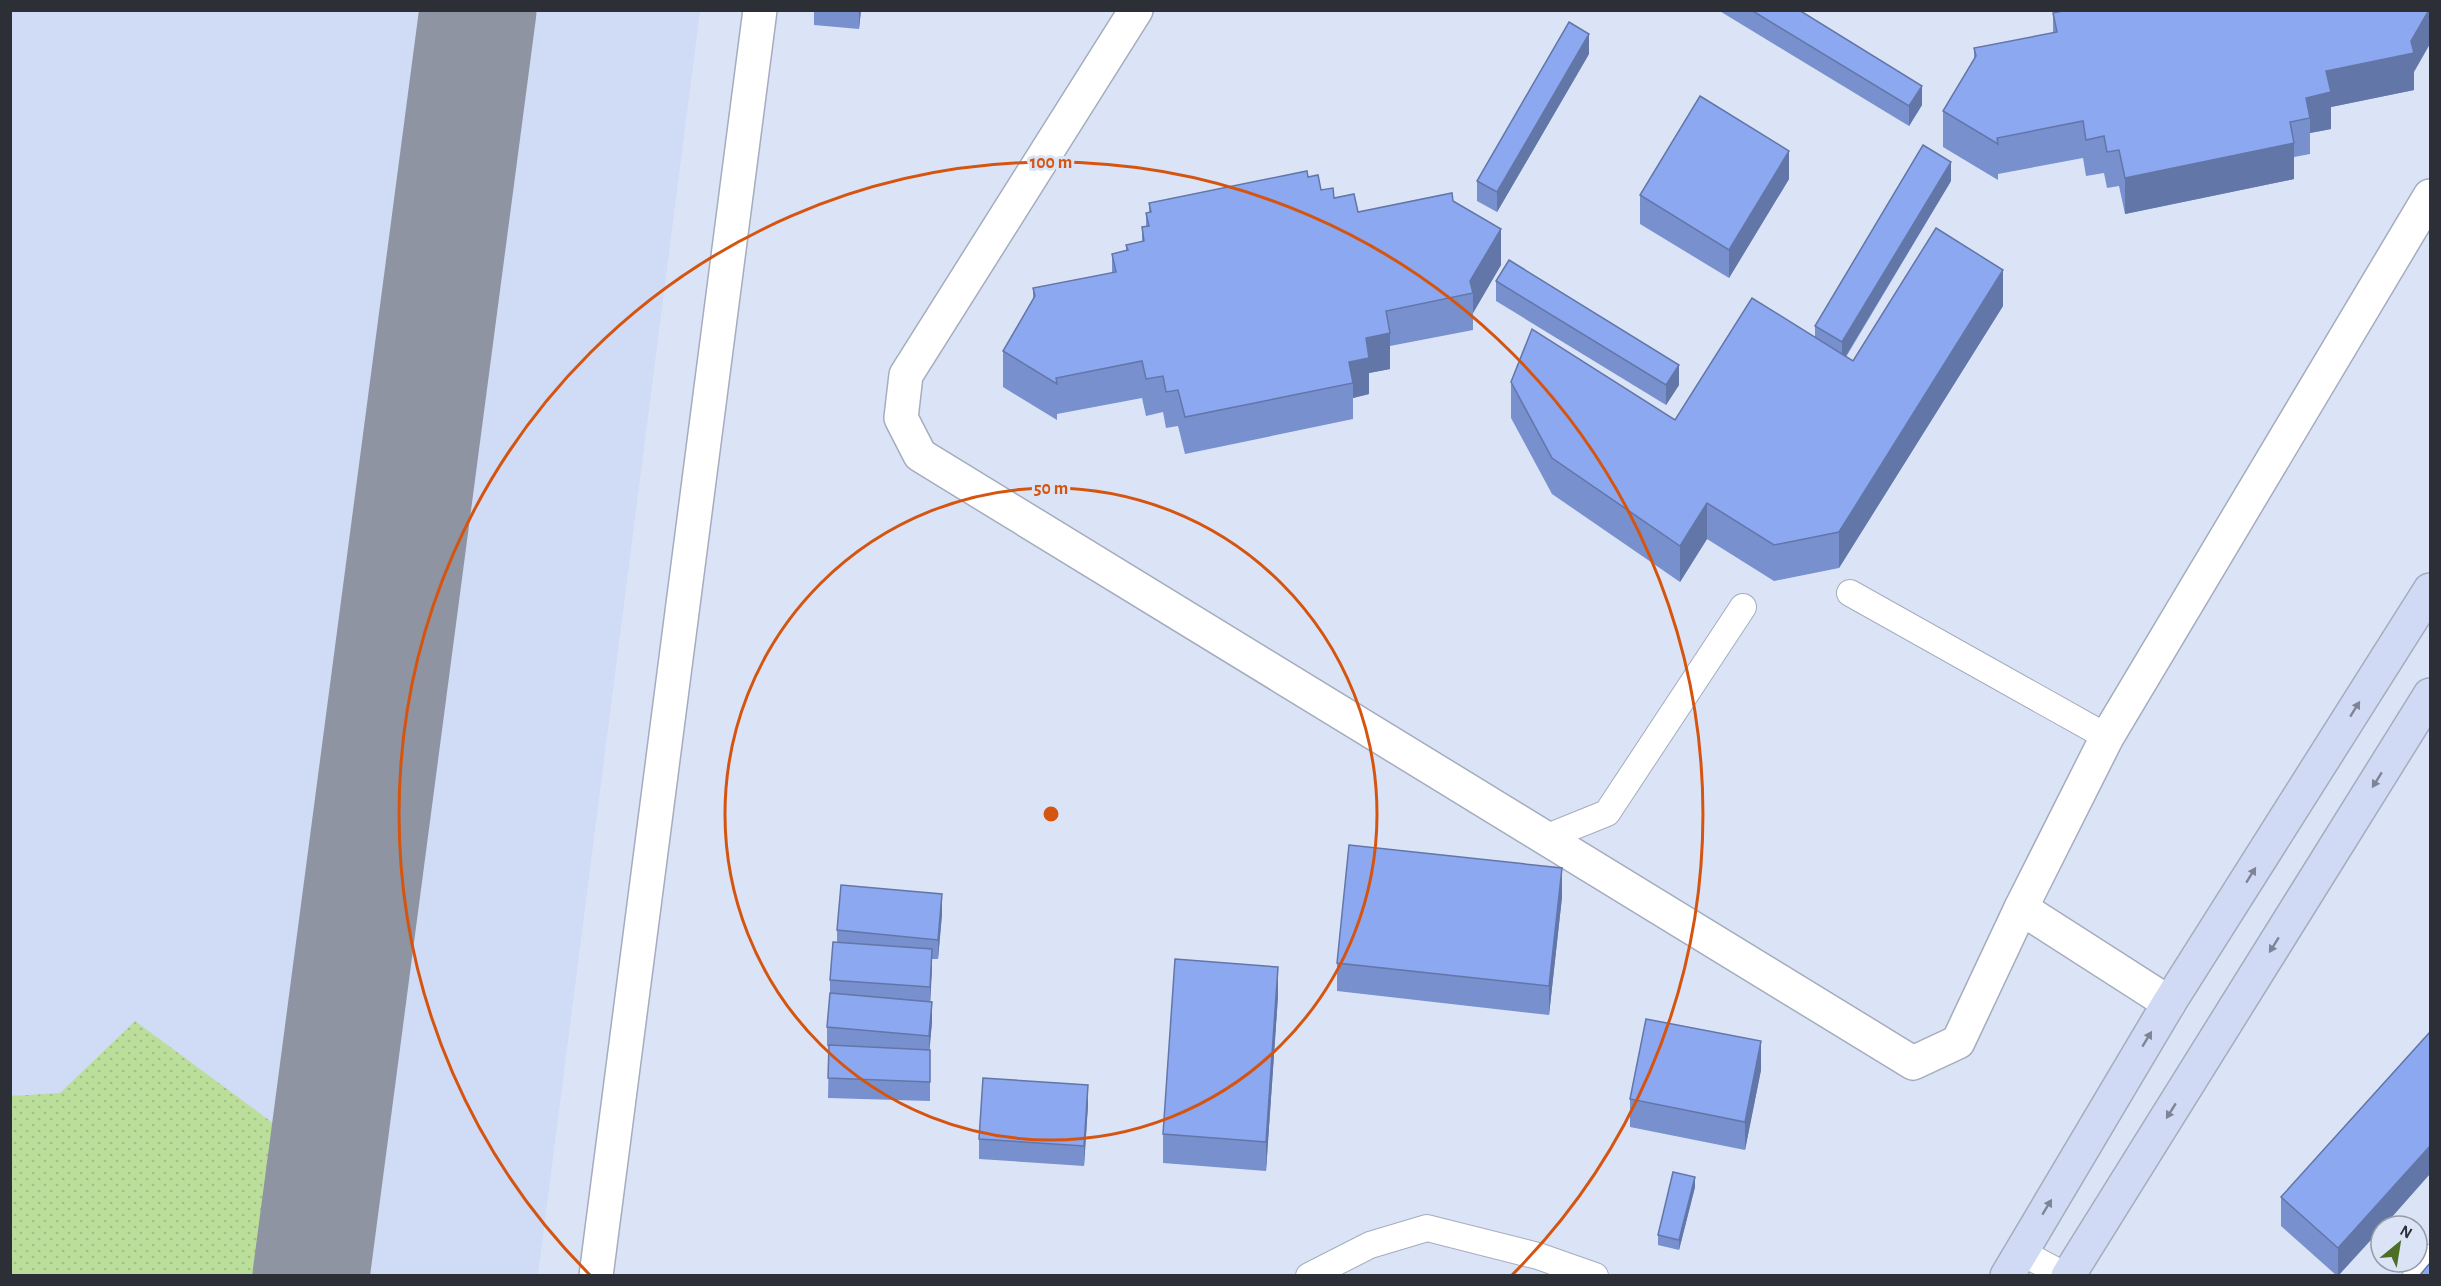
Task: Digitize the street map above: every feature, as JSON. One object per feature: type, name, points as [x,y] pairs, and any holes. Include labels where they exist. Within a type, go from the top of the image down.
[{"type":"main road","points":[[2014,1264],[2169,1003],[2430,590]]},
{"type":"main road","points":[[2067,1275],[2430,694]]},
{"type":"street","points":[[596,1275],[760,10]]},
{"type":"street","points":[[1136,10],[906,375],[901,418],[920,455],[1913,1063],[1958,1042],[2021,908],[2107,737],[2430,196]]},
{"type":"street","points":[[2021,908],[2169,1003]]},
{"type":"lane","points":[[1850,592],[2107,737]]},
{"type":"lane","points":[[1545,838],[1607,813],[1743,607]]},
{"type":"lane","points":[[1309,1275],[1370,1245],[1427,1228],[1538,1256],[1595,1275]]},
{"type":"lane","points":[[2416,1275],[2430,1258]]},
{"type":"lane","points":[[2014,1264],[2067,1275]]},
{"type":"shaded area","points":[[10,11],[700,11],[538,1275],[11,1275]]},
{"type":"green space","points":[[135,1021],[285,1132],[269,1275],[11,1275],[11,1096],[60,1093]]},
{"type":"building","points":[[1751,10],[1799,10],[1922,86],[1909,106]]},
{"type":"building","points":[[2067,10],[2429,10],[2411,41],[2414,53],[2326,71],[2331,92],[2306,98],[2310,118],[2290,122],[2294,143],[2125,178],[2119,150],[2107,152],[2104,136],[2086,140],[2083,121],[1997,138],[1998,144],[1943,111],[1976,56],[1974,48],[2057,32],[2053,13]]},
{"type":"building","points":[[1569,22],[1589,34],[1497,192],[1477,181]]},
{"type":"building","points":[[1700,96],[1789,151],[1729,250],[1640,195]]},
{"type":"building","points":[[1923,145],[1951,162],[1842,342],[1815,326]]},
{"type":"building","points":[[1307,171],[1308,177],[1318,175],[1321,190],[1333,188],[1334,198],[1354,194],[1358,212],[1452,193],[1453,201],[1501,229],[1470,281],[1473,293],[1386,311],[1390,333],[1366,338],[1369,358],[1349,362],[1353,383],[1185,417],[1178,390],[1166,392],[1163,376],[1146,379],[1142,361],[1056,378],[1057,384],[1003,351],[1035,296],[1033,288],[1116,272],[1112,254],[1128,250],[1126,245],[1144,241],[1142,227],[1149,226],[1146,213],[1151,212],[1149,203]]},
{"type":"building","points":[[1936,228],[2003,270],[1839,532],[1774,545],[1707,503],[1680,546],[1552,458],[1511,382],[1532,329],[1675,420],[1752,298],[1853,361]]},
{"type":"building","points":[[1509,260],[1679,365],[1666,385],[1496,281]]},
{"type":"building","points":[[1349,845],[1562,868],[1549,986],[1337,963]]},
{"type":"building","points":[[841,885],[942,894],[938,940],[837,930]]},
{"type":"building","points":[[833,942],[932,949],[930,987],[830,980]]},
{"type":"building","points":[[1175,959],[1278,967],[1266,1142],[1163,1134]]},
{"type":"building","points":[[830,993],[932,1002],[929,1036],[827,1027]]},
{"type":"building","points":[[1646,1019],[1761,1041],[1745,1122],[1630,1099]]},
{"type":"building","points":[[2430,1032],[2430,1146],[2338,1248],[2281,1197]]},
{"type":"building","points":[[829,1045],[930,1050],[930,1082],[828,1078]]},
{"type":"building","points":[[983,1078],[1088,1085],[1084,1146],[979,1139]]},
{"type":"building","points":[[1673,1172],[1695,1177],[1679,1240],[1658,1235]]},
{"type":"taxiway","points":[[311,1276],[478,10]]}]
